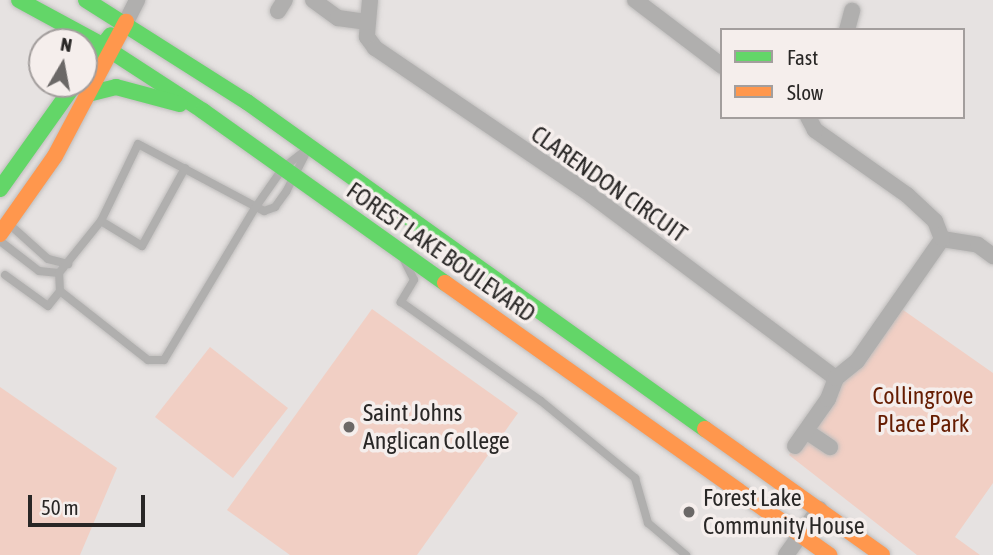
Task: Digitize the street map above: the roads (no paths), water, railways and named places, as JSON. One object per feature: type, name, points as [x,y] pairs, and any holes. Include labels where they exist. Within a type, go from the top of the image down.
[{"type":"main road","name":"FOREST LAKE BOULEVARD","points":[[19,0],[60,28]]},
{"type":"main road","name":"FOREST LAKE BOULEVARD","points":[[86,0],[126,22],[309,147],[882,555]]},
{"type":"main road","points":[[98,62],[126,22]]},
{"type":"main road","name":"FOREST LAKE BOULEVARD","points":[[98,45],[203,111],[829,555]]},
{"type":"main road","points":[[98,56],[106,48]]},
{"type":"main road","points":[[98,88],[116,86],[203,111]]},
{"type":"main road","points":[[51,123],[58,98]]},
{"type":"main road","points":[[0,189],[74,98]]},
{"type":"main road","points":[[3,226],[55,156],[78,98]]},
{"type":"street","points":[[126,22],[137,0]]},
{"type":"street","points":[[313,0],[338,18],[366,22],[370,0]]},
{"type":"street","points":[[635,0],[720,64]]},
{"type":"street","points":[[847,28],[850,6]]},
{"type":"street","name":"CLARENDON CIRCUIT","points":[[366,22],[367,37],[375,48],[591,195],[836,378]]},
{"type":"street","points":[[809,119],[816,130],[907,195],[935,221],[942,239]]},
{"type":"street","points":[[794,446],[828,399],[836,378],[857,361],[942,239]]},
{"type":"street","points":[[942,239],[978,245],[993,256]]},
{"type":"street","points":[[806,431],[830,447]]},
{"type":"street","points":[[786,555],[819,509]]},
{"type":"lane","points":[[5,275],[48,306],[60,291],[59,273],[101,221],[138,144],[264,211],[275,207],[290,173],[309,147]]},
{"type":"lane","points":[[60,291],[148,360],[164,360],[256,208],[290,173],[309,147]]},
{"type":"lane","points":[[101,221],[142,246],[185,168]]},
{"type":"lane","points":[[3,226],[48,258],[68,264]]},
{"type":"lane","points":[[0,241],[39,271],[59,273]]},
{"type":"lane","points":[[400,251],[414,280],[401,302],[541,401],[635,478],[648,523],[686,555]]},
{"type":"place","name":"Saint Johns Anglican College","points":[[349,427]]},
{"type":"place","name":"Forest Lake Community House","points":[[689,512]]},
{"type":"park label","name":"Collingrove Place Park","points":[[923,410]]}]
